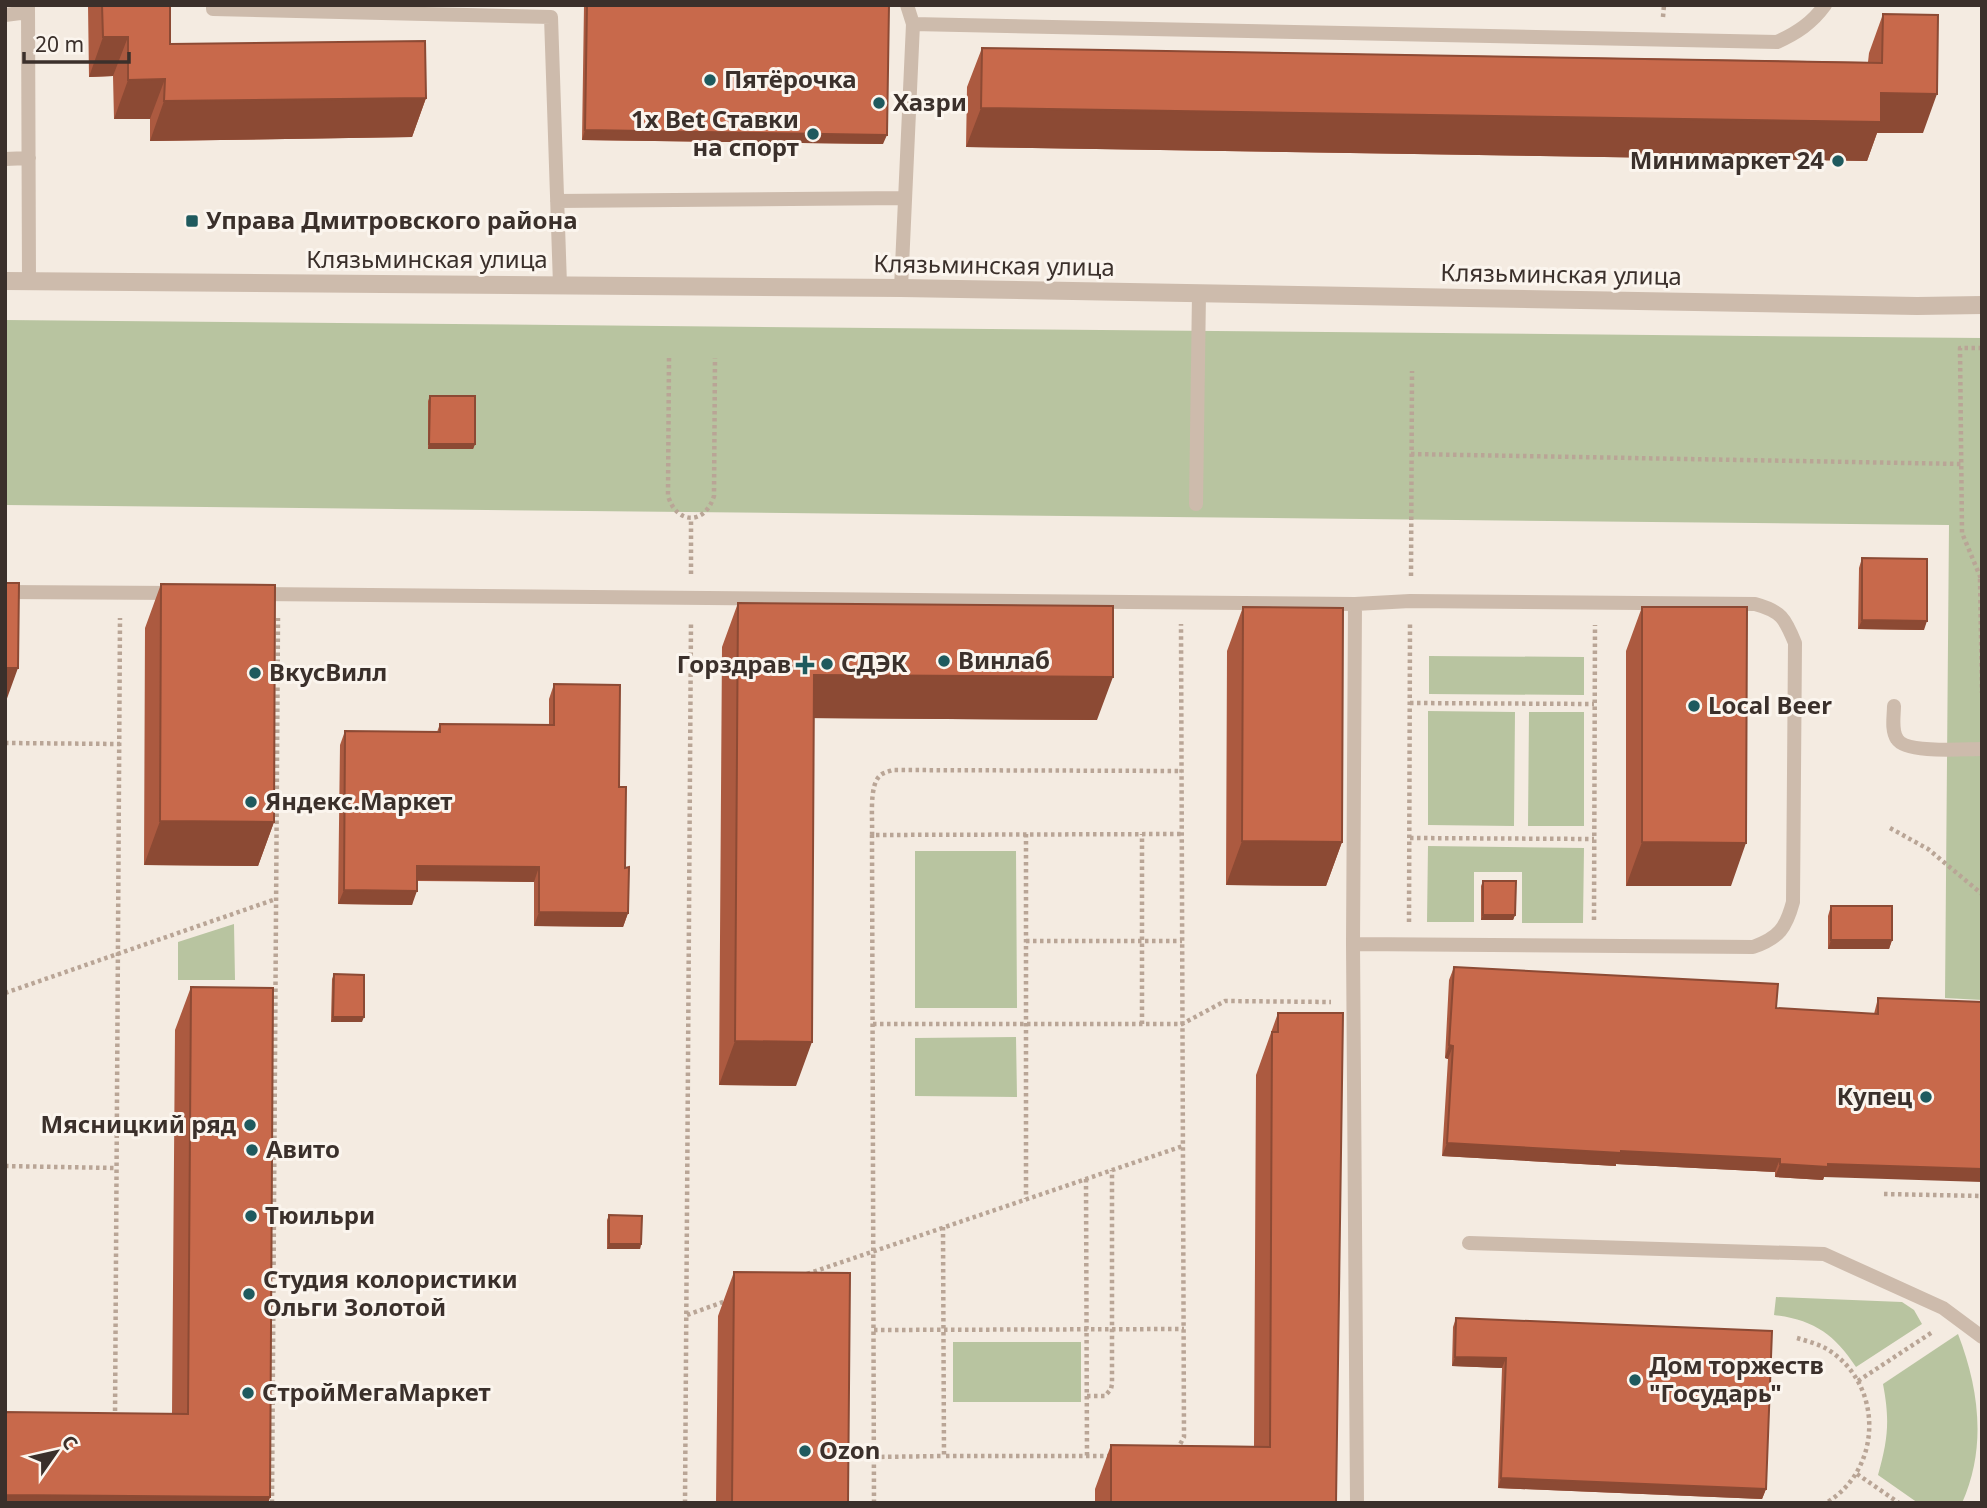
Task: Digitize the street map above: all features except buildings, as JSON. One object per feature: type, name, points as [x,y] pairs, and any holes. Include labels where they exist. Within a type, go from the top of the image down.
[{"type":"street","name":"Клязьминская улица","points":[[5,281],[901,288],[1903,306],[1982,305]]},
{"type":"lane","points":[[213,5],[213,9],[552,11],[560,285]]},
{"type":"lane","points":[[901,288],[913,24],[907,5]]},
{"type":"lane","points":[[913,24],[1777,42],[1797,33],[1814,20],[1825,5]]},
{"type":"lane","points":[[5,15],[28,9],[29,281]]},
{"type":"lane","points":[[5,159],[29,158]]},
{"type":"lane","points":[[557,201],[905,198]]},
{"type":"lane","points":[[1196,503],[1199,293]]},
{"type":"lane","points":[[5,592],[187,593]]},
{"type":"lane","points":[[239,594],[1355,604],[1410,601],[1755,604],[1772,609],[1785,620],[1794,643],[1793,902],[1788,920],[1780,932],[1768,942],[1753,947],[1353,944]]},
{"type":"lane","points":[[1355,604],[1353,1002],[1357,1503]]},
{"type":"lane","points":[[1894,706],[1897,739],[1909,748],[1982,749]]},
{"type":"lane","points":[[1469,1243],[1824,1254],[1943,1308],[1982,1337]]},
{"type":"path","points":[[1982,348],[1960,348],[1962,533],[1981,580],[1982,694]]},
{"type":"path","points":[[669,358],[668,496],[671,507],[679,514],[691,517],[702,515],[710,507],[714,496],[715,358]]},
{"type":"path","points":[[1411,560],[1412,371]]},
{"type":"path","points":[[1411,454],[1962,464]]},
{"type":"path","points":[[685,1503],[691,517]]},
{"type":"path","points":[[115,1424],[121,593]]},
{"type":"path","points":[[272,1503],[279,594]]},
{"type":"path","points":[[1594,946],[1595,603]]},
{"type":"path","points":[[1175,1453],[1184,1437],[1181,650]]},
{"type":"path","points":[[1409,944],[1410,650]]},
{"type":"path","points":[[1410,703],[1594,704]]},
{"type":"path","points":[[5,743],[120,744]]},
{"type":"path","points":[[874,1503],[872,835],[873,791],[876,780],[882,774],[894,770],[1182,771]]},
{"type":"path","points":[[1890,828],[1928,849],[1982,894]]},
{"type":"path","points":[[1026,834],[1026,1199]]},
{"type":"path","points":[[1142,834],[1142,1024]]},
{"type":"path","points":[[872,835],[1182,834]]},
{"type":"path","points":[[1409,838],[1594,839]]},
{"type":"path","points":[[5,993],[276,899]]},
{"type":"path","points":[[1026,941],[1182,941]]},
{"type":"path","points":[[873,1024],[1182,1024],[1225,1001],[1353,1002]]},
{"type":"path","points":[[797,1277],[1183,1146]]},
{"type":"path","points":[[5,1166],[117,1168]]},
{"type":"path","points":[[1087,1396],[1105,1396],[1111,1390],[1112,1170]]},
{"type":"path","points":[[1086,1179],[1087,1456]]},
{"type":"path","points":[[1884,1194],[1982,1196]]},
{"type":"path","points":[[943,1227],[944,1457]]},
{"type":"path","points":[[687,1315],[736,1298]]},
{"type":"path","points":[[1858,1381],[1955,1317]]},
{"type":"path","points":[[874,1330],[1184,1329]]},
{"type":"path","points":[[1797,1338],[1826,1348],[1838,1357],[1858,1381],[1869,1412],[1870,1428],[1866,1452],[1857,1474],[1826,1503]]},
{"type":"path","points":[[874,1457],[1112,1456]]},
{"type":"path","points":[[1857,1474],[1899,1503]]},
{"type":"green space","points":[[5,320],[1982,338],[1982,1000],[1945,998],[1949,525],[5,505]]},
{"type":"green space","points":[[1429,656],[1584,657],[1584,695],[1429,694]]},
{"type":"green space","points":[[1428,711],[1515,712],[1514,826],[1428,825]]},
{"type":"green space","points":[[1529,712],[1584,712],[1584,826],[1528,826]]},
{"type":"green space","points":[[1428,846],[1584,848],[1583,923],[1522,923],[1522,872],[1474,872],[1474,922],[1427,922]]},
{"type":"green space","points":[[915,851],[1016,851],[1017,1008],[915,1008]]},
{"type":"green space","points":[[234,924],[235,980],[178,980],[178,942]]},
{"type":"green space","points":[[1016,1037],[1017,1097],[915,1096],[915,1038]]},
{"type":"green space","points":[[1776,1297],[1902,1302],[1914,1310],[1922,1324],[1856,1367],[1840,1346],[1822,1330],[1801,1321],[1774,1315]]},
{"type":"green space","points":[[1958,1334],[1975,1397],[1975,1461],[1962,1503],[1918,1503],[1878,1475],[1887,1430],[1883,1384]]},
{"type":"green space","points":[[953,1342],[1081,1342],[1081,1402],[953,1402]]},
{"type":"place","name":"Пятёрочка","points":[[710,80]]},
{"type":"place","name":"Хазри","points":[[879,103]]},
{"type":"place","name":"1x Bet Ставки на спорт","points":[[813,134]]},
{"type":"place","name":"Минимаркет 24","points":[[1838,161]]},
{"type":"place","name":"Управа Дмитровского района","points":[[192,221]]},
{"type":"place","name":"Винлаб","points":[[944,661]]},
{"type":"place","name":"СДЭК","points":[[827,664]]},
{"type":"place","name":"Горздрав","points":[[805,665]]},
{"type":"place","name":"ВкусВилл","points":[[255,673]]},
{"type":"place","name":"Local Beer","points":[[1694,706]]},
{"type":"place","name":"Яндекс.Маркет","points":[[251,802]]},
{"type":"place","name":"Купец","points":[[1926,1097]]},
{"type":"place","name":"Мясницкий ряд","points":[[250,1125]]},
{"type":"place","name":"Авито","points":[[252,1150]]},
{"type":"place","name":"Тюильри","points":[[251,1216]]},
{"type":"place","name":"Студия колористики Ольги Золотой","points":[[249,1294]]},
{"type":"place","name":"Дом торжеств \"Государь\"","points":[[1635,1380]]},
{"type":"place","name":"СтройМегаМаркет","points":[[248,1393]]},
{"type":"place","name":"Ozon","points":[[805,1451]]}]
